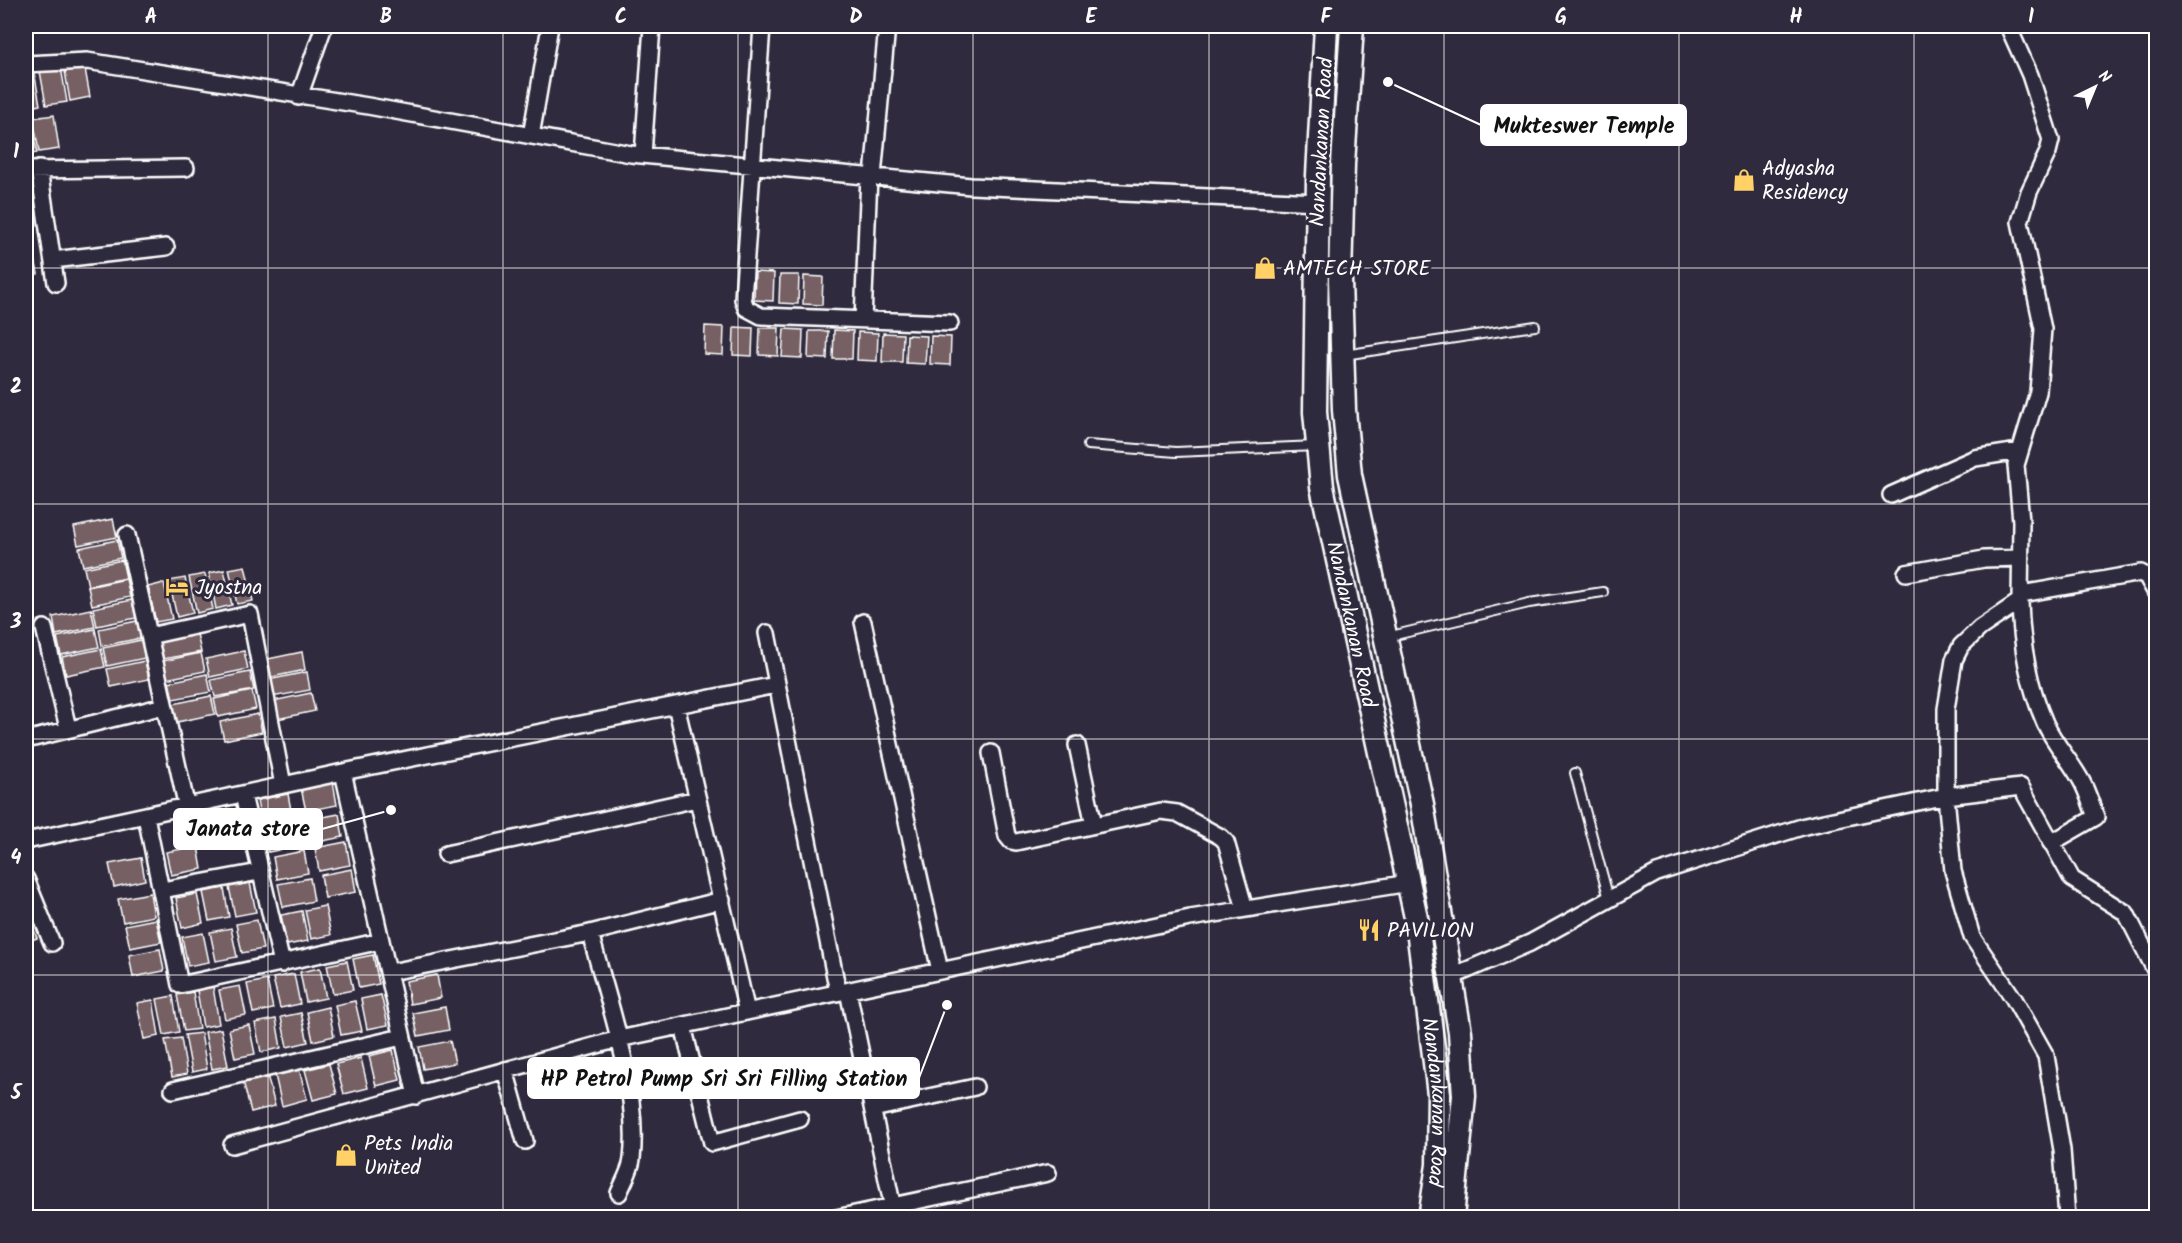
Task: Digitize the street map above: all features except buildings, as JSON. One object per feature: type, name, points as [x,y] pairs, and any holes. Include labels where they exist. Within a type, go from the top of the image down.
[{"type":"main road","name":"Nandankanan Road","points":[[1326,26],[1318,202],[1315,412],[1325,497],[1417,922],[1439,1094],[1438,1165],[1430,1218]]},
{"type":"main road","name":"Nandankanan Road","points":[[1352,26],[1343,164],[1340,280],[1342,355],[1350,475],[1424,815],[1460,1032],[1464,1096],[1452,1218]]},
{"type":"main road","points":[[1396,821],[1424,815]]},
{"type":"street","points":[[299,97],[324,26]]},
{"type":"street","points":[[531,136],[550,26]]},
{"type":"street","points":[[643,155],[652,26]]},
{"type":"street","points":[[762,26],[743,300],[746,308],[761,316],[950,323]]},
{"type":"street","points":[[863,320],[871,176],[887,26]]},
{"type":"street","points":[[2008,26],[2030,75],[2051,140],[2048,152],[2029,192],[2020,222],[2043,329],[2038,392],[2019,451],[2016,476],[2021,520],[2021,636],[2027,668],[2045,722],[2061,753],[2082,781],[2096,817],[2050,843]]},
{"type":"street","points":[[26,64],[87,61],[643,155],[971,186],[1318,202]]},
{"type":"street","points":[[56,283],[53,260],[32,170],[186,168]]},
{"type":"street","points":[[53,260],[166,247]]},
{"type":"street","points":[[1892,495],[1975,458],[2019,451]]},
{"type":"street","points":[[127,535],[187,808]]},
{"type":"street","points":[[1906,573],[1984,559],[2021,558]]},
{"type":"street","points":[[2067,1218],[2062,1150],[2046,1056],[2014,999],[1972,937],[1953,871],[1946,796],[1946,709],[1954,660],[1962,646],[1980,628],[2020,597],[2141,573],[2147,577],[2157,593]]},
{"type":"street","points":[[149,636],[250,614],[283,785]]},
{"type":"street","points":[[863,622],[939,971]]},
{"type":"street","points":[[44,628],[68,728]]},
{"type":"street","points":[[767,633],[843,991],[873,1109],[894,1212]]},
{"type":"street","points":[[26,841],[187,808],[343,772],[777,685]]},
{"type":"street","points":[[676,705],[747,1012]]},
{"type":"street","points":[[26,740],[164,706]]},
{"type":"street","points":[[1077,745],[1094,825]]},
{"type":"street","points":[[991,753],[1007,837],[1011,841],[1016,842],[1170,811],[1221,837],[1230,850],[1245,909]]},
{"type":"street","points":[[343,772],[390,972],[416,1096]]},
{"type":"street","points":[[1451,977],[1530,943],[1657,873],[1805,826],[1946,796],[2021,787],[2072,879],[2126,913],[2157,972]]},
{"type":"street","points":[[243,795],[282,964]]},
{"type":"street","points":[[446,854],[697,799]]},
{"type":"street","points":[[146,816],[180,986],[381,940]]},
{"type":"street","points":[[162,890],[260,872]]},
{"type":"street","points":[[26,879],[52,943]]},
{"type":"street","points":[[232,1145],[619,1039],[1245,909],[1409,883]]},
{"type":"street","points":[[390,972],[590,933],[722,900]]},
{"type":"street","points":[[590,933],[619,1039],[632,1116],[632,1162],[618,1193]]},
{"type":"street","points":[[683,1026],[712,1143],[800,1119]]},
{"type":"street","points":[[173,1089],[402,1036]]},
{"type":"street","points":[[505,1070],[525,1141]]},
{"type":"street","points":[[873,1109],[975,1087]]},
{"type":"street","points":[[836,1218],[894,1212],[1048,1173]]},
{"type":"lane","points":[[1342,355],[1535,326]]},
{"type":"lane","points":[[1088,445],[1176,452],[1275,450],[1318,446]]},
{"type":"lane","points":[[1385,637],[1529,603],[1603,592]]},
{"type":"lane","points":[[1575,773],[1609,899]]},
{"type":"place","name":"Mukteswer Temple","points":[[1388,82]]},
{"type":"place","name":"Adyasha Residency","points":[[1744,180]]},
{"type":"place","name":"AMTECH STORE","points":[[1265,268]]},
{"type":"place","name":"Jyostna","points":[[177,587]]},
{"type":"place","name":"Janata store","points":[[391,810]]},
{"type":"place","name":"PAVILION","points":[[1369,930]]},
{"type":"place","name":"HP Petrol Pump Sri Sri Filling Station","points":[[947,1005]]},
{"type":"place","name":"Pets India United","points":[[346,1155]]}]
